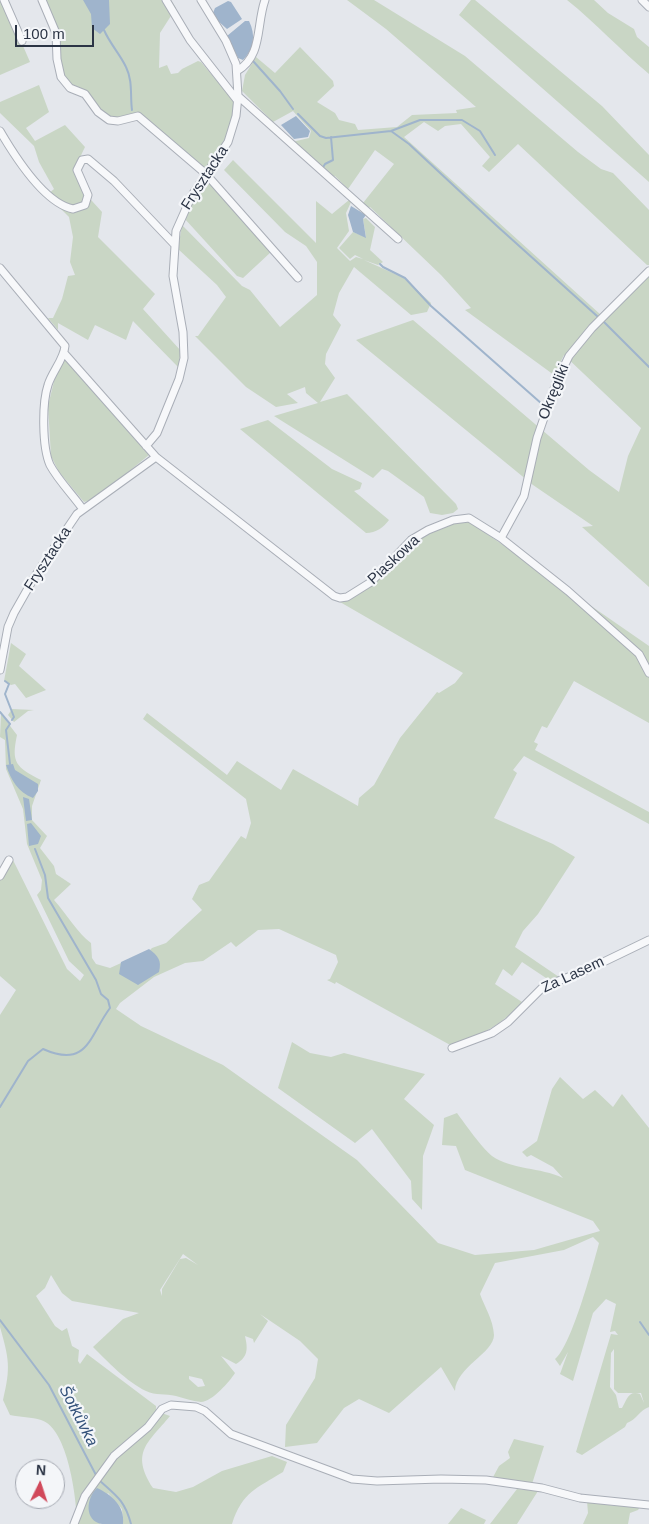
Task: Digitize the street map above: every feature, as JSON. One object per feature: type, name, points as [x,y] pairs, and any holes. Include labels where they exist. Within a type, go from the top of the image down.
[{"type":"street","points":[[4,0],[22,41]]},
{"type":"street","points":[[42,0],[56,30],[57,60],[67,86],[83,92],[98,112],[108,120],[118,121],[134,115],[140,117],[206,174],[298,278]]},
{"type":"street","points":[[166,0],[190,40],[238,98],[398,239]]},
{"type":"street","name":"Frysztacka","points":[[146,446],[157,433],[179,379],[184,358],[184,335],[173,276],[174,244],[181,215],[206,174],[225,149],[231,136],[238,98],[237,71],[226,41],[201,0]]},
{"type":"street","points":[[237,71],[247,64],[255,53],[260,15],[265,0]]},
{"type":"street","points":[[642,0],[649,7]]},
{"type":"street","points":[[0,131],[11,152],[58,202],[68,208],[77,209],[85,204],[88,200],[87,193],[78,175],[78,166],[84,159],[91,160],[174,244]]},
{"type":"street","points":[[0,268],[62,340],[65,346],[64,353],[53,372],[47,389],[46,443],[51,466],[82,508]]},
{"type":"street","name":"Okręgliki","points":[[501,538],[524,496],[537,438],[558,378],[569,356],[592,328],[649,271]]},
{"type":"street","points":[[64,353],[156,457]]},
{"type":"street","name":"Frysztacka","points":[[0,670],[6,634],[14,613],[39,570],[82,508],[97,501],[156,457]]},
{"type":"street","name":"Piaskowa","points":[[156,457],[292,565],[338,598],[350,595],[371,582],[412,540],[446,522],[459,518],[470,518],[501,538],[634,649],[644,659],[649,673]]},
{"type":"street","points":[[0,876],[9,860]]},
{"type":"street","name":"Za Lasem","points":[[452,1048],[492,1033],[508,1022],[544,987],[589,969],[649,940]]},
{"type":"street","points":[[74,1524],[85,1496],[104,1470],[123,1447],[148,1427],[162,1409],[171,1405],[201,1408],[230,1434],[352,1479],[378,1481],[448,1478],[486,1480],[542,1488],[580,1498],[649,1505]]},
{"type":"green space","points":[[0,0],[3,0],[30,62],[0,75]]},
{"type":"green space","points":[[44,0],[171,0],[176,8],[160,33],[159,68],[167,65],[171,74],[178,73],[198,61],[201,62],[235,102],[225,139],[206,171],[137,117],[119,124],[106,122],[81,95],[67,88]]},
{"type":"green space","points":[[347,0],[374,0],[465,56],[578,152],[601,169],[613,173],[649,210],[649,265],[647,265],[518,144],[489,172],[482,166],[490,157],[461,124],[445,126],[438,131],[424,122],[404,137],[601,315],[593,323],[649,274],[649,587],[582,527],[593,526],[533,485],[356,340],[413,320],[589,470],[619,492],[628,456],[641,428],[564,355],[554,375],[465,310],[471,308],[441,275],[370,207],[363,203],[394,164],[375,150],[348,189],[335,176],[332,178],[292,142],[309,138],[311,131],[293,111],[273,122],[242,91],[245,75],[256,57],[275,73],[300,47],[333,81],[334,86],[317,102],[335,113],[339,120],[355,124],[358,130],[397,127],[412,115],[457,113],[456,110],[476,107],[386,29]]},
{"type":"green space","points":[[471,0],[475,0],[602,106],[649,155],[649,182],[459,15]]},
{"type":"green space","points":[[567,0],[594,0],[608,13],[634,29],[637,37],[649,47],[649,74],[588,18]]},
{"type":"green space","points":[[39,85],[49,112],[26,128],[35,141],[65,125],[85,147],[76,176],[82,189],[102,212],[98,237],[155,294],[143,309],[181,351],[178,367],[133,321],[126,340],[95,325],[88,340],[58,323],[58,330],[48,318],[53,318],[62,299],[68,276],[75,275],[70,262],[73,237],[69,217],[47,195],[54,189],[39,162],[34,146],[0,113],[0,102]]},
{"type":"green space","points":[[233,160],[316,243],[316,201],[332,214],[349,200],[351,202],[346,213],[349,231],[337,248],[350,261],[356,257],[363,259],[355,255],[350,259],[339,248],[353,232],[366,237],[363,219],[366,218],[375,227],[370,250],[383,262],[378,265],[364,260],[404,278],[431,303],[427,312],[411,315],[354,267],[339,293],[333,315],[341,325],[326,354],[325,364],[335,378],[320,402],[347,394],[456,504],[458,509],[453,513],[442,515],[430,513],[424,497],[388,471],[382,469],[373,478],[274,416],[318,403],[306,393],[305,387],[287,394],[298,403],[276,407],[246,387],[195,336],[198,336],[226,297],[217,285],[178,249],[182,225],[242,286],[250,290],[280,327],[317,295],[317,262],[306,246],[285,232],[224,170]]},
{"type":"green space","points":[[207,180],[271,252],[243,278],[237,276],[184,218],[193,199]]},
{"type":"green space","points":[[65,360],[149,455],[95,499],[84,502],[59,472],[51,456],[48,406],[56,373]]},
{"type":"green space","points":[[268,420],[332,469],[362,483],[360,489],[354,491],[389,520],[387,523],[376,531],[366,533],[240,429]]},
{"type":"green space","points":[[464,518],[649,646],[649,723],[574,681],[547,728],[542,726],[534,742],[538,744],[535,750],[649,812],[649,824],[524,756],[513,770],[517,773],[494,818],[553,844],[575,857],[538,914],[523,931],[515,947],[559,977],[549,980],[522,962],[512,976],[503,969],[495,984],[522,1002],[499,1023],[472,1038],[452,1046],[336,982],[335,984],[327,980],[330,979],[338,962],[336,955],[279,929],[258,930],[236,947],[231,942],[203,961],[185,963],[154,977],[120,1003],[116,1009],[141,1026],[223,1065],[357,1160],[438,1243],[475,1255],[534,1250],[600,1231],[593,1221],[465,1170],[456,1146],[442,1145],[444,1118],[457,1113],[483,1147],[500,1161],[554,1174],[563,1178],[553,1167],[531,1155],[527,1157],[522,1152],[537,1141],[552,1089],[560,1077],[583,1099],[595,1090],[613,1107],[622,1094],[649,1128],[649,1407],[627,1423],[625,1427],[582,1455],[576,1452],[611,1334],[618,1335],[615,1331],[610,1332],[616,1304],[606,1299],[593,1313],[573,1381],[560,1374],[568,1352],[560,1366],[555,1359],[568,1339],[587,1287],[599,1243],[593,1237],[564,1250],[495,1263],[480,1294],[492,1324],[494,1335],[492,1342],[468,1367],[457,1382],[455,1391],[441,1367],[389,1413],[359,1399],[344,1408],[317,1443],[285,1447],[286,1425],[315,1378],[318,1359],[300,1341],[260,1314],[268,1321],[254,1343],[253,1339],[245,1336],[247,1349],[243,1358],[236,1364],[221,1356],[235,1373],[225,1386],[210,1399],[201,1402],[172,1395],[150,1393],[125,1377],[93,1347],[123,1319],[139,1313],[72,1301],[62,1293],[51,1275],[45,1288],[36,1296],[55,1326],[62,1331],[67,1328],[72,1346],[79,1350],[78,1361],[80,1364],[87,1354],[156,1406],[156,1411],[170,1416],[149,1441],[142,1457],[146,1476],[153,1488],[176,1492],[193,1487],[222,1471],[272,1456],[287,1462],[283,1472],[258,1487],[246,1498],[236,1513],[232,1524],[123,1524],[122,1509],[108,1493],[91,1516],[101,1524],[77,1524],[73,1483],[58,1436],[50,1426],[41,1420],[10,1415],[3,1400],[8,1363],[0,1327],[0,1015],[16,990],[0,976],[0,880],[12,858],[67,969],[80,981],[84,975],[69,961],[37,895],[41,890],[42,880],[27,844],[23,809],[6,769],[5,740],[0,737],[1,714],[17,735],[15,758],[17,763],[41,780],[32,806],[32,820],[47,836],[40,848],[54,866],[56,874],[71,884],[54,900],[81,934],[91,943],[92,958],[96,964],[110,968],[145,955],[152,948],[166,943],[202,910],[192,899],[199,885],[209,881],[241,836],[246,839],[251,823],[246,799],[143,719],[147,713],[227,775],[237,761],[281,790],[293,769],[358,806],[359,798],[374,785],[400,738],[437,692],[439,693],[455,683],[463,673],[340,602],[391,563],[411,540]],"holes":[[[183,1254],[198,1265],[186,1258],[180,1259],[162,1289],[162,1296],[160,1290]],[[614,1349],[614,1389],[618,1393],[633,1393],[628,1396],[622,1408],[619,1408],[616,1395],[610,1387],[611,1353]],[[189,1376],[202,1379],[205,1386],[198,1387],[189,1379]]]},
{"type":"green space","points":[[11,643],[26,654],[19,666],[46,690],[26,698],[15,684],[11,685],[4,681]]},
{"type":"green space","points":[[12,709],[34,710],[28,711],[14,722],[8,715]]},
{"type":"green space","points":[[292,1042],[310,1053],[331,1057],[344,1053],[425,1074],[404,1099],[434,1125],[423,1156],[422,1210],[412,1199],[411,1181],[372,1129],[355,1143],[278,1088]]},
{"type":"green space","points":[[514,1439],[544,1446],[532,1484],[492,1479],[499,1466],[510,1458],[508,1452]]},
{"type":"green space","points":[[517,1489],[538,1491],[517,1524],[490,1524]]},
{"type":"green space","points":[[587,1501],[615,1506],[641,1506],[638,1510],[630,1513],[628,1524],[583,1524],[588,1513]]},
{"type":"green space","points":[[461,1508],[486,1520],[484,1524],[448,1524]]},
{"type":"water","points":[[83,0],[109,0],[110,24],[100,34],[92,28],[91,14]]},
{"type":"water","points":[[228,1],[231,2],[242,19],[227,29],[218,21],[213,13],[215,8]]},
{"type":"water","points":[[245,21],[249,21],[253,31],[253,42],[250,51],[243,60],[238,58],[227,36]]},
{"type":"water","points":[[296,116],[310,131],[308,137],[294,139],[281,125]]},
{"type":"water","points":[[351,206],[366,215],[363,219],[366,238],[353,232],[348,215]]},
{"type":"water","points":[[13,764],[15,770],[38,784],[38,791],[33,798],[19,789],[10,776],[6,765]]},
{"type":"water","points":[[23,797],[29,799],[32,820],[26,821]]},
{"type":"water","points":[[31,823],[41,836],[38,844],[29,846],[27,824]]},
{"type":"water","points":[[149,949],[158,959],[160,964],[159,972],[138,985],[119,974],[121,962]]},
{"type":"water","points":[[97,1488],[108,1494],[120,1507],[123,1524],[102,1524],[92,1519],[89,1503],[93,1492]]},
{"type":"waterway","points":[[104,30],[128,72],[132,110]]},
{"type":"waterway","points":[[253,61],[280,91],[293,109]]},
{"type":"waterway","points":[[298,114],[320,136],[326,138],[391,131],[420,120],[462,120],[480,131],[495,155]]},
{"type":"waterway","points":[[391,131],[409,144],[597,316]]},
{"type":"waterway","points":[[322,169],[325,164],[333,160],[331,137]]},
{"type":"waterway","points":[[380,264],[405,278],[431,306],[542,404]]},
{"type":"waterway","points":[[604,322],[649,367]]},
{"type":"waterway","points":[[5,681],[9,684],[5,694],[14,717],[12,720]]},
{"type":"waterway","points":[[0,712],[10,724],[6,730],[10,764]]},
{"type":"waterway","points":[[0,1107],[28,1061],[43,1049],[58,1054],[70,1055],[78,1052],[86,1046],[110,1008],[108,1000],[101,994],[96,980],[48,898],[45,875],[35,849]]},
{"type":"waterway","name":"Šotkůvka","points":[[0,1320],[49,1385],[97,1477]]},
{"type":"waterway","points":[[640,1322],[649,1335]]},
{"type":"waterway","name":"Šotkůvka","points":[[100,1481],[120,1500],[131,1524]]}]
